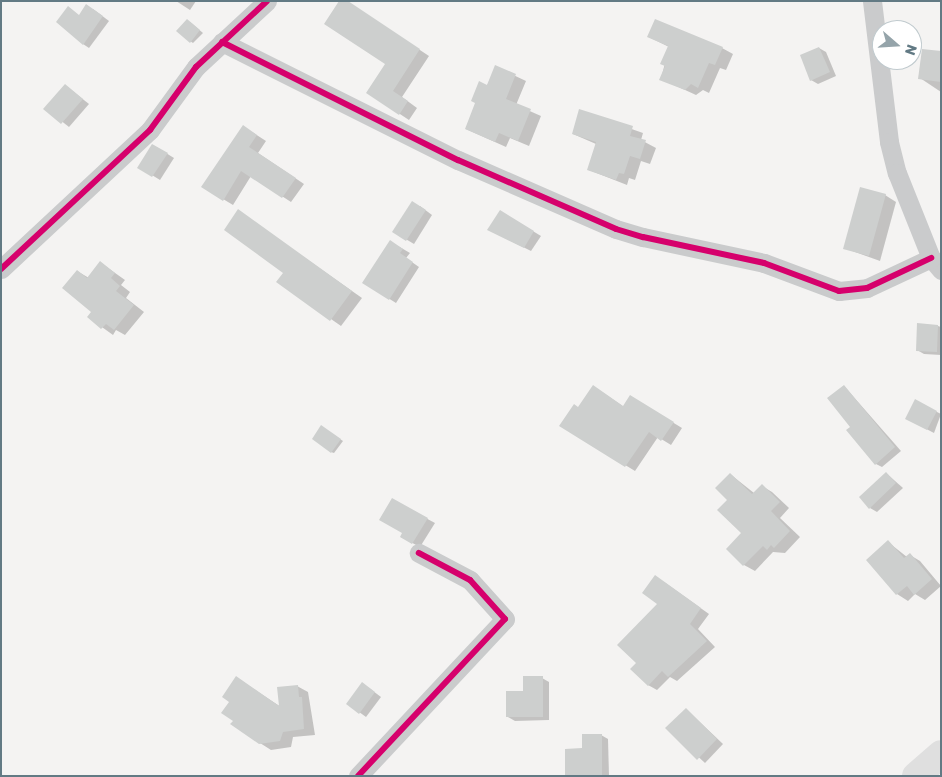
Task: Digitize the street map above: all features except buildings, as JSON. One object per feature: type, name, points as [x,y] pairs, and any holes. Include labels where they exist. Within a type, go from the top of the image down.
[{"type":"highway","points":[[916,776],[941,754]]},
{"type":"street","points":[[1,269],[150,130],[196,67],[266,1]]},
{"type":"street","points":[[222,42],[458,160],[616,229],[643,237],[764,263],[840,292],[867,288],[936,264],[906,201],[891,150],[872,1]]},
{"type":"street","points":[[358,776],[505,619],[470,580],[419,553]]},
{"type":"cycle path","points":[[1,269],[150,130],[196,67],[267,1]]},
{"type":"cycle path","points":[[222,42],[458,160],[616,229],[643,237],[764,263],[839,291],[867,288],[931,258]]},
{"type":"cycle path","points":[[358,776],[505,619],[470,580],[419,553]]}]
